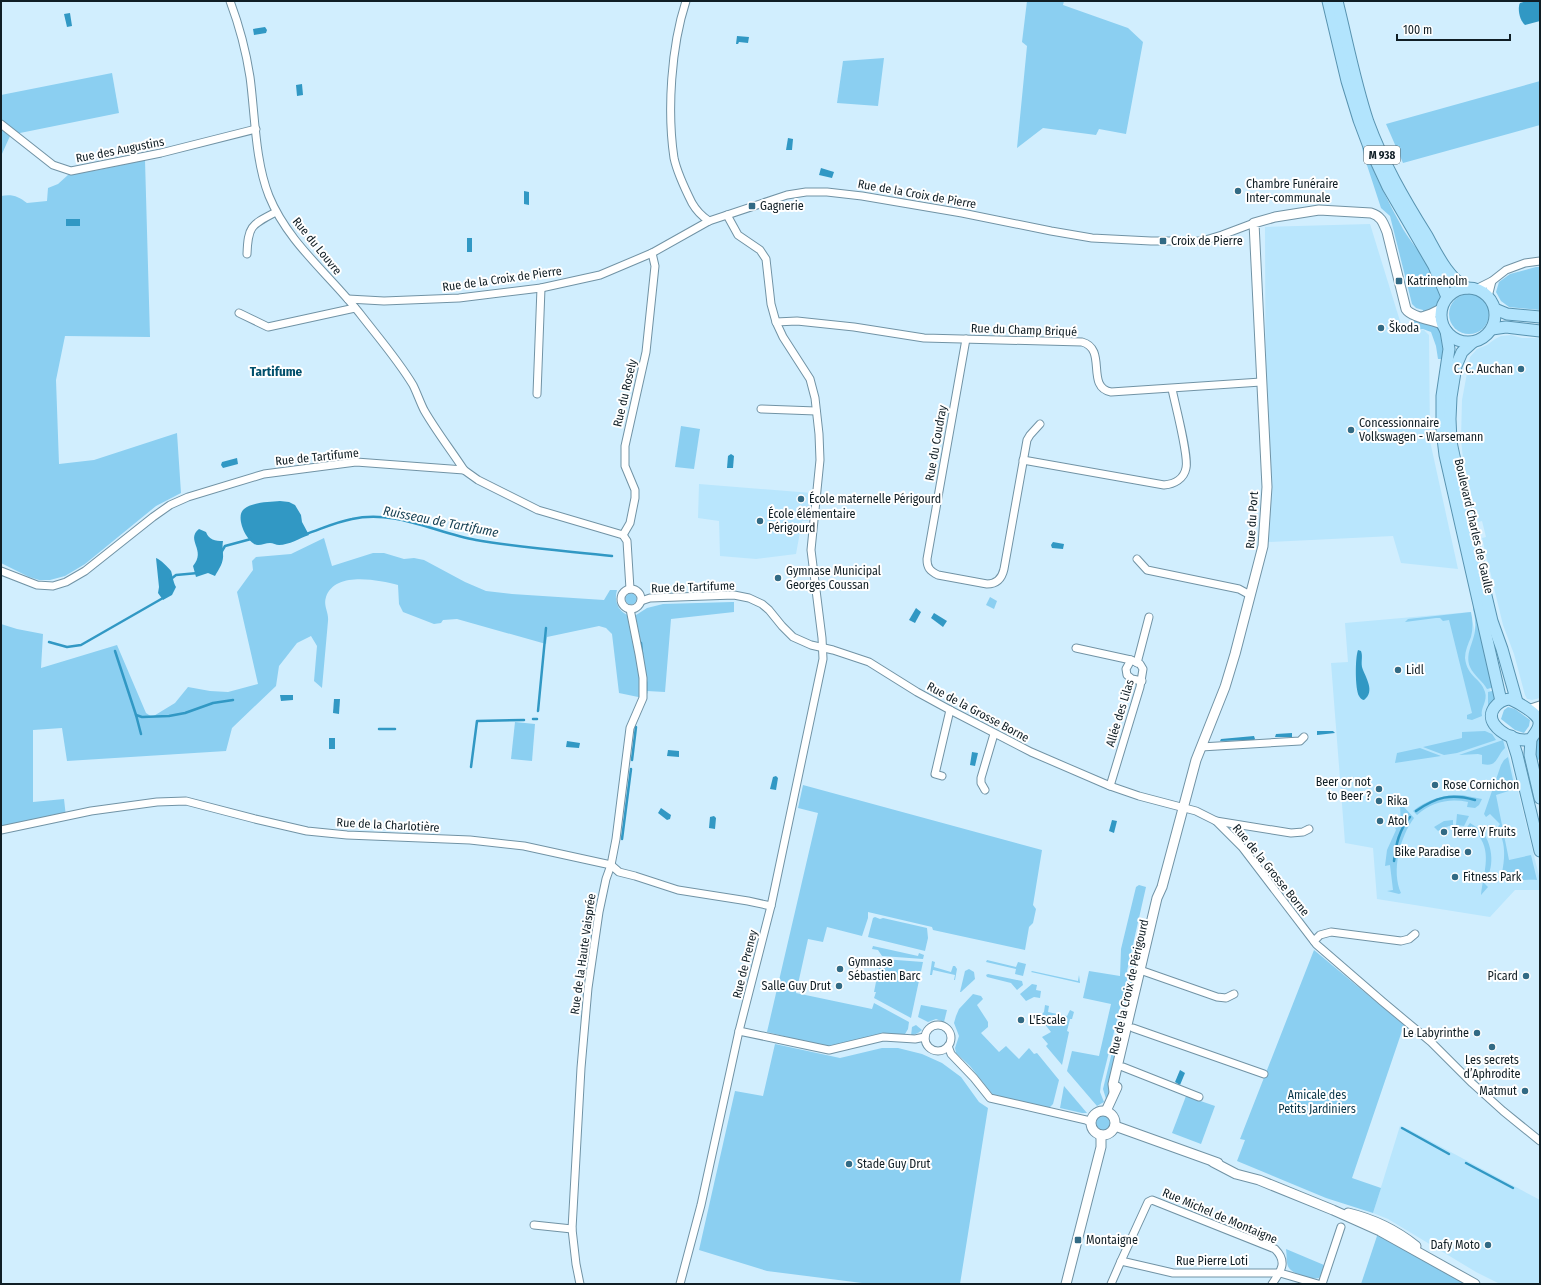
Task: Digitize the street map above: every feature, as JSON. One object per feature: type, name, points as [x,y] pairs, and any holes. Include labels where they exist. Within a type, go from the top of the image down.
[{"type":"main road","name":"M 938","points":[[1328,1],[1347,81],[1368,144],[1388,187],[1434,266],[1447,297]]},
{"type":"main road","name":"M 938","points":[[1337,1],[1368,122],[1393,179],[1440,259],[1459,284],[1472,288]]},
{"type":"main road","points":[[1472,288],[1488,297],[1495,309],[1495,323],[1492,329],[1481,340],[1473,342],[1458,341],[1451,337],[1444,327],[1441,309],[1447,297],[1460,289],[1472,288]]},
{"type":"main road","points":[[1495,309],[1507,314],[1540,317]]},
{"type":"main road","name":"Boulevard Charles de Gaulle","points":[[1444,327],[1449,349],[1442,396],[1444,455],[1501,701]]},
{"type":"main road","points":[[1492,329],[1506,327],[1540,330]]},
{"type":"main road","name":"Boulevard Charles de Gaulle","points":[[1473,342],[1462,352],[1456,366],[1451,397],[1451,442],[1465,509],[1492,620],[1517,702]]},
{"type":"main road","points":[[1530,739],[1523,740],[1511,736],[1498,727],[1492,720],[1493,710],[1498,703],[1510,699],[1528,710],[1540,721],[1536,732],[1530,739],[1530,755],[1540,798]]},
{"type":"main road","points":[[1511,736],[1540,851]]},
{"type":"street","name":"Rue du Louvre","points":[[230,1],[239,27],[250,76],[262,173],[268,194],[276,212],[317,266],[348,299],[413,386],[424,410],[464,470]]},
{"type":"street","points":[[686,1],[680,22],[673,70],[670,114],[674,158],[693,205],[709,221]]},
{"type":"street","name":"Rue des Augustins","points":[[1,124],[53,164],[71,171],[161,153],[256,129]]},
{"type":"street","name":"Rue de la Croix de Pierre","points":[[348,299],[384,301],[446,299],[541,288],[600,275],[652,253],[709,221],[787,195],[806,192],[827,192],[862,196],[962,213],[1092,238],[1157,241],[1202,241],[1275,216],[1319,210],[1371,213],[1378,215],[1383,221],[1406,309],[1412,315],[1422,317],[1444,327]]},
{"type":"street","points":[[247,254],[248,236],[253,226],[276,212]]},
{"type":"street","name":"Rue de Preney","points":[[680,1284],[701,1205],[739,1031],[771,906],[823,659],[823,648],[811,550],[820,460],[815,398],[810,379],[783,337],[776,322],[771,304],[766,259],[760,250],[738,234],[727,215]]},
{"type":"street","name":"Rue du Port","points":[[1183,807],[1201,747],[1225,687],[1262,555],[1266,521],[1267,487],[1254,223]]},
{"type":"street","name":"Rue du Rosely","points":[[624,535],[630,523],[635,498],[635,490],[626,466],[625,446],[646,352],[655,266],[652,253]]},
{"type":"street","points":[[1472,288],[1492,281],[1506,270],[1514,266],[1540,260]]},
{"type":"street","points":[[1488,297],[1492,281]]},
{"type":"street","points":[[537,394],[541,288]]},
{"type":"street","points":[[239,313],[268,327],[355,308]]},
{"type":"street","points":[[1422,317],[1441,309]]},
{"type":"street","name":"Rue du Champ Briqué","points":[[776,322],[797,321],[854,327],[924,338],[1082,342],[1090,346],[1094,352],[1098,381],[1105,390],[1116,392],[1261,382]]},
{"type":"street","name":"Rue du Coudray","points":[[966,339],[927,559],[927,566],[931,571],[938,575],[987,584],[995,583],[1001,578],[1004,569],[1027,440],[1040,424]]},
{"type":"street","points":[[1023,460],[1164,485],[1172,484],[1183,475],[1187,463],[1172,389]]},
{"type":"street","points":[[761,409],[816,411]]},
{"type":"street","name":"Rue de Tartifume","points":[[1,571],[37,585],[53,586],[66,582],[85,571],[170,505],[188,497],[264,474],[356,462],[464,470]]},
{"type":"street","points":[[464,470],[478,480],[538,510],[624,535],[627,542],[630,589]]},
{"type":"street","points":[[1137,559],[1147,570],[1239,589],[1250,595]]},
{"type":"street","points":[[630,589],[639,592],[641,601],[636,608],[630,609],[624,606],[621,600],[622,594],[630,589]]},
{"type":"street","name":"Rue de Tartifume","points":[[641,601],[650,598],[729,595],[749,598],[766,607],[793,637],[811,645],[823,648]]},
{"type":"street","name":"Rue de la Haute Vaisprée","points":[[580,1284],[572,1229],[581,1068],[588,988],[599,912],[616,839],[630,728],[643,698],[643,678],[630,609]]},
{"type":"street","points":[[1142,681],[1132,679],[1127,675],[1126,669],[1134,662],[1149,617]]},
{"type":"street","name":"Rue de la Grosse Borne","points":[[823,648],[869,662],[917,692],[994,734],[1067,768],[1110,786],[1139,796],[1183,807],[1216,821],[1242,847],[1314,941],[1431,1042],[1467,1079],[1503,1111],[1540,1141]]},
{"type":"street","points":[[1076,648],[1134,662]]},
{"type":"street","name":"Allée des Lilas","points":[[1110,786],[1142,681],[1142,669],[1134,662]]},
{"type":"street","points":[[1528,710],[1540,706]]},
{"type":"street","points":[[942,776],[935,774],[950,710]]},
{"type":"street","points":[[985,790],[981,783],[981,778],[994,734]]},
{"type":"street","points":[[1201,747],[1300,741],[1304,737]]},
{"type":"street","name":"Rue de la Charlotière","points":[[1,830],[91,811],[157,802],[186,801],[308,831],[347,835],[470,840],[524,846],[611,865],[619,872],[678,890],[771,906]]},
{"type":"street","name":"Rue de la Croix de Périgourd","points":[[1106,1111],[1113,1099],[1113,1084],[1162,900],[1162,887],[1183,807]]},
{"type":"street","points":[[1216,821],[1291,833],[1303,832],[1309,829]]},
{"type":"street","points":[[1314,941],[1320,935],[1331,932],[1401,941],[1409,939],[1415,934]]},
{"type":"street","points":[[1143,971],[1217,997],[1226,998],[1234,994]]},
{"type":"street","name":"Rue de la Croix de Périgourd","points":[[1114,1092],[1119,1084],[1133,1028],[1143,971]]},
{"type":"street","points":[[935,1026],[944,1027],[950,1034],[951,1038],[948,1046],[941,1051],[933,1050],[926,1045],[924,1037],[931,1027],[935,1026]]},
{"type":"street","points":[[1133,1028],[1264,1074]]},
{"type":"street","points":[[739,1031],[829,1050],[883,1037],[915,1039],[924,1037]]},
{"type":"street","points":[[948,1046],[951,1054],[970,1073],[990,1098],[1086,1120],[1090,1122],[1093,1130],[1101,1135],[1109,1134],[1115,1126],[1114,1117],[1102,1110],[1095,1113],[1090,1122]]},
{"type":"street","points":[[1123,1067],[1199,1097]]},
{"type":"street","points":[[1115,1126],[1214,1162],[1236,1174],[1259,1180],[1334,1210],[1357,1215],[1381,1224],[1404,1237],[1430,1258],[1475,1284]]},
{"type":"street","points":[[1066,1284],[1101,1147],[1101,1135]]},
{"type":"street","name":"Rue Michel de Montaigne","points":[[1121,1262],[1148,1202],[1152,1200],[1275,1249],[1281,1255],[1283,1264],[1280,1273]]},
{"type":"street","points":[[534,1225],[572,1229]]},
{"type":"street","points":[[1322,1284],[1341,1227]]},
{"type":"street","points":[[1111,1284],[1121,1262]]},
{"type":"street","name":"Rue Pierre Loti","points":[[1121,1262],[1173,1273],[1280,1273],[1318,1284]]},
{"type":"street","points":[[1272,1284],[1280,1273]]},
{"type":"shaded area","points":[[1527,1],[1540,1],[1540,21],[1525,25],[1520,18],[1519,8],[1520,3]]},
{"type":"shaded area","points":[[70,13],[72,26],[67,27],[64,14]]},
{"type":"shaded area","points":[[265,27],[267,30],[266,33],[254,35],[253,29]]},
{"type":"shaded area","points":[[737,36],[749,37],[748,43],[739,42],[736,44]]},
{"type":"shaded area","points":[[302,84],[303,95],[297,96],[296,85]]},
{"type":"shaded area","points":[[788,138],[793,139],[792,150],[786,150]]},
{"type":"shaded area","points":[[821,168],[834,172],[832,178],[819,175]]},
{"type":"shaded area","points":[[524,191],[529,192],[529,205],[524,204]]},
{"type":"shaded area","points":[[66,219],[80,219],[80,226],[66,226]]},
{"type":"shaded area","points":[[1370,224],[1404,334],[1424,330],[1429,335],[1430,441],[1458,569],[1401,563],[1393,536],[1268,542],[1266,479],[1265,227]]},
{"type":"shaded area","points":[[467,238],[472,238],[472,252],[467,252]]},
{"type":"shaded area","points":[[1511,335],[1522,338],[1540,338],[1540,698],[1532,700],[1527,699],[1525,695],[1514,654],[1503,625],[1482,538],[1486,537],[1482,521],[1478,522],[1463,459],[1461,439],[1462,400],[1470,357],[1477,349],[1487,345],[1495,339],[1501,336]]},
{"type":"shaded area","points":[[731,454],[734,456],[733,468],[727,468],[728,456]]},
{"type":"shaded area","points":[[237,458],[238,464],[223,468],[221,465],[222,462]]},
{"type":"shaded area","name":"École élémentaire Périgourd","points":[[699,484],[812,493],[808,521],[802,521],[796,554],[756,559],[720,556],[719,521],[698,518]]},
{"type":"shaded area","points":[[280,501],[289,502],[295,505],[301,515],[302,522],[309,535],[283,545],[270,543],[258,545],[254,544],[247,536],[241,524],[241,513],[244,509],[251,505]]},
{"type":"shaded area","points":[[199,529],[206,532],[213,540],[223,541],[223,560],[215,576],[208,573],[196,577],[193,566],[198,555],[194,537],[195,533]]},
{"type":"shaded area","points":[[1053,542],[1064,544],[1063,549],[1052,548],[1051,545]]},
{"type":"shaded area","points":[[156,558],[162,561],[171,571],[176,587],[172,595],[163,600],[158,593],[159,587]]},
{"type":"shaded area","points":[[916,608],[921,612],[915,623],[909,620]]},
{"type":"shaded area","points":[[1470,612],[1502,738],[1505,740],[1540,880],[1540,890],[1515,890],[1490,917],[1377,899],[1373,848],[1345,843],[1331,663],[1348,662],[1345,623]]},
{"type":"shaded area","points":[[934,613],[947,621],[943,627],[931,618]]},
{"type":"shaded area","points":[[1358,650],[1362,653],[1362,667],[1369,684],[1369,692],[1364,700],[1359,696],[1356,680]]},
{"type":"shaded area","points":[[280,695],[293,695],[293,700],[281,701]]},
{"type":"shaded area","points":[[334,699],[340,699],[339,714],[333,713]]},
{"type":"shaded area","points":[[1317,731],[1333,731],[1335,733],[1317,735]]},
{"type":"shaded area","points":[[1292,733],[1292,737],[1275,737],[1276,734]]},
{"type":"shaded area","points":[[1254,736],[1254,740],[1220,741],[1221,739]]},
{"type":"shaded area","points":[[329,738],[335,738],[335,749],[329,749]]},
{"type":"shaded area","points":[[567,741],[580,743],[579,748],[566,747]]},
{"type":"shaded area","points":[[668,750],[679,751],[679,757],[667,756]]},
{"type":"shaded area","points":[[972,752],[978,753],[975,766],[970,765]]},
{"type":"shaded area","points":[[776,776],[778,778],[776,790],[770,789],[773,777]]},
{"type":"shaded area","points":[[661,808],[671,815],[670,819],[667,820],[658,813]]},
{"type":"shaded area","points":[[714,816],[716,818],[715,829],[709,828],[710,817]]},
{"type":"shaded area","points":[[1112,820],[1117,821],[1114,833],[1109,831]]},
{"type":"shaded area","points":[[1180,1070],[1185,1073],[1180,1085],[1175,1082]]},
{"type":"shaded area","points":[[1400,1126],[1540,1200],[1540,1284],[1500,1284],[1476,1272],[1388,1219],[1373,1213]]},
{"type":"green space","points":[[1027,1],[1064,1],[1063,5],[1128,28],[1143,42],[1126,134],[1099,129],[1096,135],[1043,128],[1017,148],[1027,46],[1022,42]]},
{"type":"green space","points":[[884,58],[878,106],[837,103],[843,61]]},
{"type":"green space","points":[[112,73],[119,113],[15,134],[1,121],[1,95]]},
{"type":"green space","points":[[1540,81],[1540,125],[1403,163],[1386,124]]},
{"type":"green space","points":[[1,129],[10,136],[1,156]]},
{"type":"green space","points":[[1363,146],[1397,219],[1431,269],[1439,286],[1441,295],[1440,302],[1436,307],[1423,313],[1423,310],[1416,308],[1412,304],[1390,216],[1381,208],[1364,156]]},
{"type":"green space","points":[[145,160],[150,337],[65,336],[56,380],[59,464],[94,460],[177,433],[181,493],[156,506],[85,564],[65,576],[50,580],[39,580],[29,577],[1,563],[1,196],[15,196],[27,203],[47,201],[48,188],[58,184],[68,175]]},
{"type":"green space","points":[[1540,267],[1540,310],[1509,307],[1501,301],[1496,292],[1499,282],[1510,274]]},
{"type":"green space","points":[[1473,294],[1480,297],[1486,303],[1489,314],[1488,322],[1480,331],[1473,334],[1465,334],[1458,331],[1450,322],[1449,310],[1452,303],[1461,295]]},
{"type":"green space","points":[[1419,320],[1435,326],[1443,332],[1445,337],[1444,359],[1438,359],[1436,346],[1431,332],[1423,329],[1414,330],[1412,321]]},
{"type":"green space","points":[[681,426],[700,429],[694,469],[675,467]]},
{"type":"green space","points":[[324,538],[332,566],[373,553],[384,553],[404,559],[414,558],[424,560],[465,582],[486,591],[604,600],[610,590],[617,590],[616,599],[621,611],[628,616],[633,617],[647,608],[663,604],[734,602],[734,612],[671,619],[665,692],[647,691],[643,698],[619,693],[612,634],[606,628],[599,626],[547,637],[546,644],[457,619],[443,620],[441,623],[434,624],[403,612],[399,604],[398,585],[380,581],[358,579],[347,580],[338,583],[331,589],[325,600],[328,621],[322,688],[314,681],[317,646],[311,636],[297,643],[279,666],[276,686],[232,728],[226,751],[67,761],[62,728],[33,730],[33,802],[64,799],[66,817],[1,830],[1,624],[43,634],[41,668],[117,645],[146,713],[152,717],[175,703],[188,687],[210,691],[228,692],[258,684],[237,592],[253,570],[252,561],[256,557],[291,554]]},
{"type":"green space","points":[[631,593],[635,595],[637,599],[635,603],[631,605],[627,603],[625,599],[627,595]]},
{"type":"green space","points":[[990,597],[997,601],[994,609],[986,605]]},
{"type":"green space","points":[[1474,607],[1496,687],[1487,689],[1470,667],[1468,658],[1475,631]]},
{"type":"green space","points":[[1471,612],[1472,631],[1466,650],[1466,664],[1468,669],[1483,687],[1486,695],[1482,716],[1472,720],[1467,719],[1467,715],[1472,713],[1449,620],[1443,621],[1440,618],[1436,618],[1405,622],[1408,619]]},
{"type":"green space","points":[[1496,690],[1495,698],[1489,706],[1488,692]]},
{"type":"green space","points":[[1508,707],[1515,709],[1530,720],[1529,726],[1524,733],[1515,730],[1501,719],[1504,710]]},
{"type":"green space","points":[[515,722],[535,724],[532,761],[511,759]]},
{"type":"green space","points":[[1485,731],[1492,734],[1496,740],[1457,753],[1444,755],[1423,747],[1462,738],[1462,732]]},
{"type":"green space","points":[[1540,736],[1540,759],[1538,760],[1534,757],[1533,748]]},
{"type":"green space","points":[[1503,740],[1505,748],[1494,763],[1487,765],[1482,764],[1482,755],[1478,754],[1459,755]]},
{"type":"green space","points":[[1420,748],[1441,756],[1395,763],[1397,753]]},
{"type":"green space","points":[[1508,757],[1515,789],[1496,795],[1509,860],[1531,855],[1537,880],[1518,880],[1508,878],[1502,873],[1504,850],[1502,839],[1497,828],[1500,824],[1490,814],[1486,817],[1484,814],[1501,765]]},
{"type":"green space","points":[[803,785],[1042,850],[1033,905],[1036,909],[1033,923],[1029,927],[1025,950],[933,930],[932,927],[868,912],[868,918],[862,936],[827,927],[823,942],[808,939],[796,993],[872,1009],[874,1003],[909,1022],[908,1029],[905,1034],[876,1035],[828,1047],[767,1032],[818,813],[798,808]]},
{"type":"green space","points":[[1462,795],[1482,799],[1479,805],[1475,808],[1467,807],[1468,802],[1447,801],[1435,804],[1417,815],[1413,811],[1424,803],[1436,798]]},
{"type":"green space","points":[[1400,805],[1404,807],[1414,818],[1401,844],[1398,854],[1397,875],[1401,893],[1399,894],[1387,891],[1393,890],[1390,865],[1385,866],[1387,850],[1396,830],[1395,828],[1401,825]]},
{"type":"green space","points":[[1457,814],[1469,816],[1464,826],[1456,825]]},
{"type":"green space","points":[[1453,820],[1453,825],[1438,831],[1434,827],[1444,821]]},
{"type":"green space","points":[[1470,823],[1481,830],[1477,834],[1467,827]]},
{"type":"green space","points":[[1483,832],[1491,851],[1491,864],[1488,877],[1484,883],[1488,887],[1481,895],[1486,864],[1485,850],[1479,836]]},
{"type":"green space","points":[[1139,885],[1146,887],[1127,971],[1127,980],[1101,1084],[1100,1092],[1104,1102],[1097,1106],[1067,1071],[1072,1051],[1099,1056],[1111,1004],[1083,998],[1089,971],[1120,976],[1121,949],[1136,887]]},
{"type":"green space","points":[[875,917],[927,928],[928,938],[925,951],[868,937],[873,918]]},
{"type":"green space","points":[[873,946],[918,956],[919,953],[924,955],[923,959],[882,956],[878,950],[872,949]]},
{"type":"green space","name":"Amicale des Petits Jardiniers","points":[[1314,950],[1404,1025],[1352,1178],[1381,1188],[1373,1213],[1326,1198],[1237,1161],[1245,1140],[1240,1139]]},
{"type":"green space","points":[[1133,957],[1139,958],[1131,991],[1126,994]]},
{"type":"green space","points":[[883,959],[923,962],[911,1018],[874,998],[880,962],[882,962]]},
{"type":"green space","points":[[987,960],[1016,967],[1018,962],[1026,964],[1023,976],[1015,974],[1016,969],[986,962]]},
{"type":"green space","points":[[932,961],[935,962],[934,967],[951,972],[953,966],[955,966],[957,969],[955,980],[955,975],[933,970],[932,975],[930,975]]},
{"type":"green space","points":[[969,969],[974,972],[975,979],[960,992],[965,971]]},
{"type":"green space","points":[[1031,972],[1078,981],[1079,975],[1080,983]]},
{"type":"green space","points":[[988,974],[1022,981],[1023,985],[1017,990],[1011,983],[987,977],[986,975]]},
{"type":"green space","points":[[1032,984],[1037,985],[1036,990],[1041,991],[1040,998],[1034,997],[1026,1001],[1020,994]]},
{"type":"green space","points":[[973,994],[981,996],[983,999],[977,1005],[988,1022],[988,1027],[981,1033],[999,1052],[1006,1046],[1019,1059],[1029,1048],[1034,1054],[1037,1053],[1059,1080],[1053,1104],[1050,1107],[994,1096],[970,1066],[956,1053],[955,1048],[959,1036],[954,1023],[956,1016],[959,1009]]},
{"type":"green space","points":[[1130,996],[1109,1097],[1106,1099],[1103,1089],[1125,999]]},
{"type":"green space","points":[[921,1005],[947,1010],[944,1022],[936,1019],[928,1022],[918,1017]]},
{"type":"green space","points":[[1045,1005],[1049,1006],[1048,1012],[1067,1016],[1070,1010],[1074,1012],[1072,1019],[1070,1019],[1067,1031],[1069,1032],[1062,1065],[1046,1046],[1048,1044],[1042,1037],[1051,1032],[1039,1017],[1044,1012]]},
{"type":"green space","points":[[916,1025],[922,1030],[911,1036],[912,1027]]},
{"type":"green space","name":"Stade Guy Drut","points":[[775,1044],[840,1058],[882,1048],[898,1048],[922,1054],[942,1063],[961,1077],[979,1102],[988,1108],[960,1284],[870,1284],[767,1271],[699,1250],[735,1091],[763,1096]]},
{"type":"green space","points":[[1064,1086],[1087,1113],[1060,1108]]},
{"type":"green space","points":[[1186,1096],[1215,1106],[1201,1144],[1172,1133]]},
{"type":"green space","points":[[1103,1115],[1110,1120],[1111,1123],[1106,1130],[1103,1131],[1096,1126],[1095,1123],[1100,1116]]},
{"type":"green space","points":[[1378,1233],[1468,1284],[1361,1284]]},
{"type":"green space","points":[[1286,1249],[1324,1265],[1319,1278],[1303,1276],[1291,1270],[1287,1264]]},
{"type":"waterway","name":"Ruisseau de Tartifume","points":[[306,534],[346,520],[368,517],[383,517],[399,519],[461,537],[493,543],[612,556]]},
{"type":"waterway","name":"Ruisseau de Tartifume","points":[[222,551],[225,546],[251,539]]},
{"type":"waterway","name":"Ruisseau de Tartifume","points":[[171,579],[176,575],[198,573]]},
{"type":"waterway","name":"Ruisseau de Tartifume","points":[[49,642],[67,647],[81,645],[163,598]]},
{"type":"waterway","points":[[538,711],[546,628]]},
{"type":"waterway","points":[[641,643],[642,654]]},
{"type":"waterway","points":[[115,651],[141,734]]},
{"type":"waterway","points":[[646,682],[646,693]]},
{"type":"waterway","points":[[136,715],[142,717],[169,716],[185,713],[213,703],[233,700]]},
{"type":"waterway","points":[[471,767],[477,721],[524,720]]},
{"type":"waterway","points":[[632,760],[636,727]]},
{"type":"waterway","points":[[379,729],[395,729]]},
{"type":"waterway","points":[[622,839],[631,769]]},
{"type":"waterway","points":[[1416,811],[1430,802],[1444,798],[1458,797],[1475,800]]},
{"type":"waterway","points":[[1394,861],[1399,838],[1403,827],[1410,817]]},
{"type":"waterway","points":[[1402,1128],[1449,1154]]},
{"type":"waterway","points":[[1466,1163],[1513,1188]]},
{"type":"place","name":"Chambre Funéraire Inter-communale","points":[[1238,191]]},
{"type":"place","name":"Gagnerie","points":[[752,206]]},
{"type":"place","name":"Croix de Pierre","points":[[1163,241]]},
{"type":"place","name":"Katrineholm","points":[[1399,281]]},
{"type":"place","name":"Škoda","points":[[1381,328]]},
{"type":"place","name":"C. C. Auchan","points":[[1521,369]]},
{"type":"place","name":"Concessionnaire Volkswagen - Warsemann","points":[[1351,430]]},
{"type":"place","name":"École maternelle Périgourd","points":[[801,499]]},
{"type":"place","name":"École élémentaire Périgourd","points":[[760,521]]},
{"type":"place","name":"Gymnase Municipal Georges Coussan","points":[[778,578]]},
{"type":"place","name":"Lidl","points":[[1398,670]]},
{"type":"place","name":"Rose Cornichon","points":[[1435,785]]},
{"type":"place","name":"Beer or not to Beer ?","points":[[1379,789]]},
{"type":"place","name":"Rika","points":[[1379,801]]},
{"type":"place","name":"Atol","points":[[1380,821]]},
{"type":"place","name":"Terre Y Fruits","points":[[1444,832]]},
{"type":"place","name":"Bike Paradise","points":[[1468,852]]},
{"type":"place","name":"Fitness Park","points":[[1455,877]]},
{"type":"place","name":"Gymnase Sébastien Barc","points":[[840,969]]},
{"type":"place","name":"Picard","points":[[1526,976]]},
{"type":"place","name":"Salle Guy Drut","points":[[839,986]]},
{"type":"place","name":"L'Escale","points":[[1021,1020]]},
{"type":"place","name":"Le Labyrinthe","points":[[1477,1033]]},
{"type":"place","name":"Les secrets d’Aphrodite","points":[[1492,1047]]},
{"type":"place","name":"Matmut","points":[[1525,1091]]},
{"type":"place","name":"Stade Guy Drut","points":[[849,1164]]},
{"type":"place","name":"Montaigne","points":[[1078,1240]]},
{"type":"place","name":"Dafy Moto","points":[[1488,1245]]},
{"type":"district","name":"Tartifume","points":[[276,371]]}]
